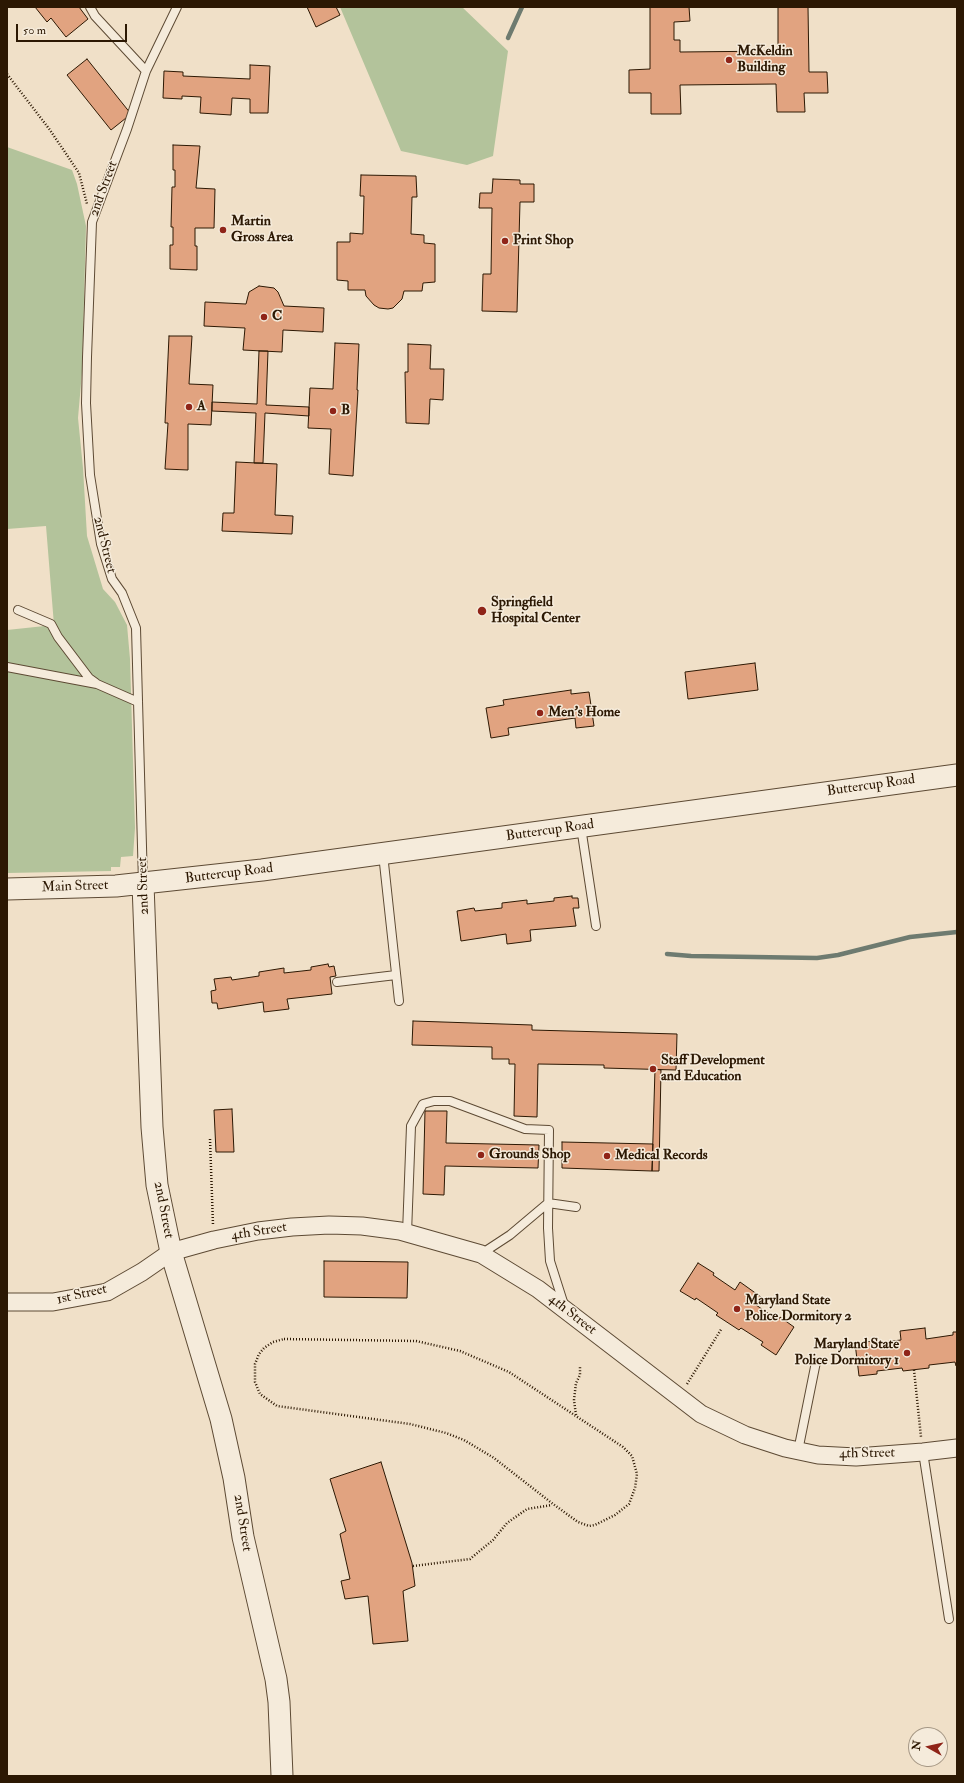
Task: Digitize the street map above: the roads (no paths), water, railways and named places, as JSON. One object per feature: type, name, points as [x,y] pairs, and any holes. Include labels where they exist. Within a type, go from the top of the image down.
[{"type":"street","name":"Buttercup Road","points":[[143,884],[383,854],[957,774]]},
{"type":"street","name":"Main Street","points":[[7,889],[143,884]]},
{"type":"street","name":"2nd Street","points":[[143,884],[152,1127],[157,1185],[171,1252],[221,1419],[234,1478],[243,1537],[276,1679],[279,1702],[282,1776]]},
{"type":"street","name":"4th Street","points":[[171,1252],[214,1240],[258,1231],[292,1227],[329,1225],[362,1226],[407,1233],[480,1254],[538,1288],[678,1398],[701,1414],[745,1435],[798,1451],[818,1455],[856,1457],[957,1448]]},
{"type":"street","name":"1st Street","points":[[7,1302],[52,1302],[107,1292],[142,1272],[171,1252]]},
{"type":"lane","points":[[90,7],[95,16],[146,71]]},
{"type":"lane","name":"2nd Street","points":[[143,884],[136,628],[122,593],[112,579],[101,544],[90,476],[86,403],[92,222],[127,128],[146,71],[177,7]]},
{"type":"lane","points":[[18,610],[51,624],[58,637],[89,678],[97,684]]},
{"type":"lane","points":[[7,667],[97,684],[138,702]]},
{"type":"lane","points":[[581,827],[596,926]]},
{"type":"lane","points":[[383,854],[399,1000]]},
{"type":"lane","points":[[337,982],[396,975]]},
{"type":"lane","points":[[407,1233],[411,1126],[422,1104],[434,1101],[450,1101],[525,1129],[549,1130],[548,1228],[550,1261],[566,1310]]},
{"type":"lane","points":[[480,1254],[510,1235],[548,1203],[576,1207]]},
{"type":"lane","points":[[798,1451],[816,1362]]},
{"type":"lane","points":[[923,1452],[949,1619]]},
{"type":"waterway","points":[[508,38],[522,7]]},
{"type":"waterway","points":[[667,954],[691,956],[817,958],[838,955],[910,937],[957,932]]},
{"type":"place","name":"McKeldin Building","points":[[729,60]]},
{"type":"place","name":"Martin Gross Area","points":[[223,230]]},
{"type":"place","name":"Print Shop","points":[[505,241]]},
{"type":"place","name":"C","points":[[264,317]]},
{"type":"place","name":"A","points":[[189,407]]},
{"type":"place","name":"B","points":[[333,411]]},
{"type":"place","name":"Springfield Hospital Center","points":[[482,611]]},
{"type":"place","name":"Men's Home","points":[[540,713]]},
{"type":"place","name":"Staff Development and Education","points":[[653,1069]]},
{"type":"place","name":"Grounds Shop","points":[[481,1155]]},
{"type":"place","name":"Medical Records","points":[[607,1156]]},
{"type":"place","name":"Maryland State Police Dormitory 2","points":[[737,1309]]},
{"type":"place","name":"Maryland State Police Dormitory 1","points":[[907,1353]]}]
